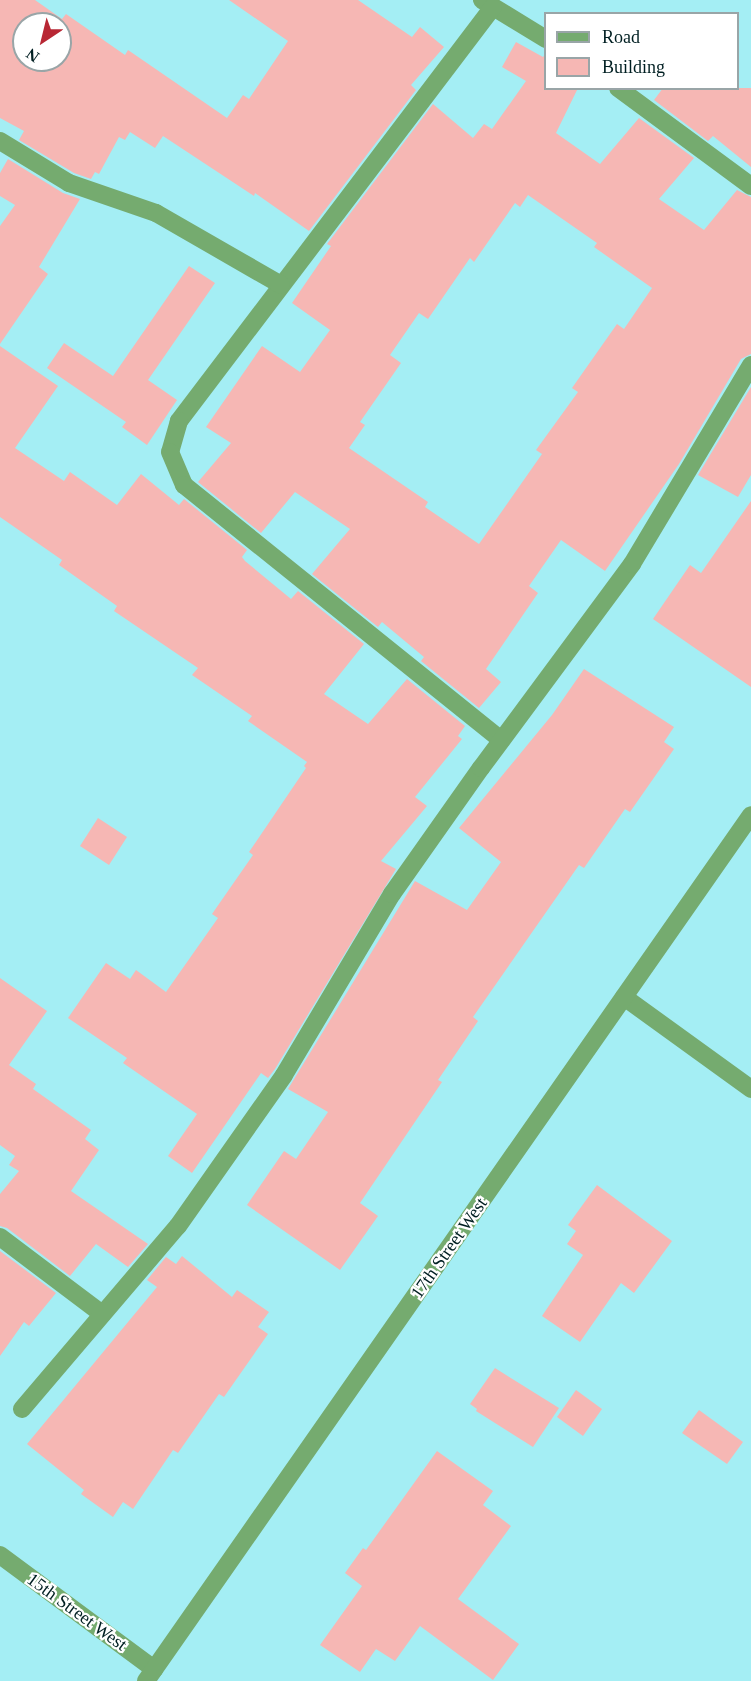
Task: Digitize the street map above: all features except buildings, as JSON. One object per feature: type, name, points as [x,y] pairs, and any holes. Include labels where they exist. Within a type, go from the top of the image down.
[{"type":"street","points":[[501,740],[184,485],[170,452],[179,421],[282,285],[487,3],[544,38]]},
{"type":"street","points":[[621,90],[751,186]]},
{"type":"street","points":[[0,141],[69,183],[156,213],[282,285]]},
{"type":"street","points":[[22,1409],[178,1226],[284,1075],[392,894],[501,740],[632,564],[751,365]]},
{"type":"street","name":"17th Street West","points":[[150,1675],[751,815]]},
{"type":"street","points":[[624,997],[751,1089]]},
{"type":"street","points":[[0,1238],[102,1314]]},
{"type":"street","name":"15th Street West","points":[[0,1555],[150,1675]]}]
